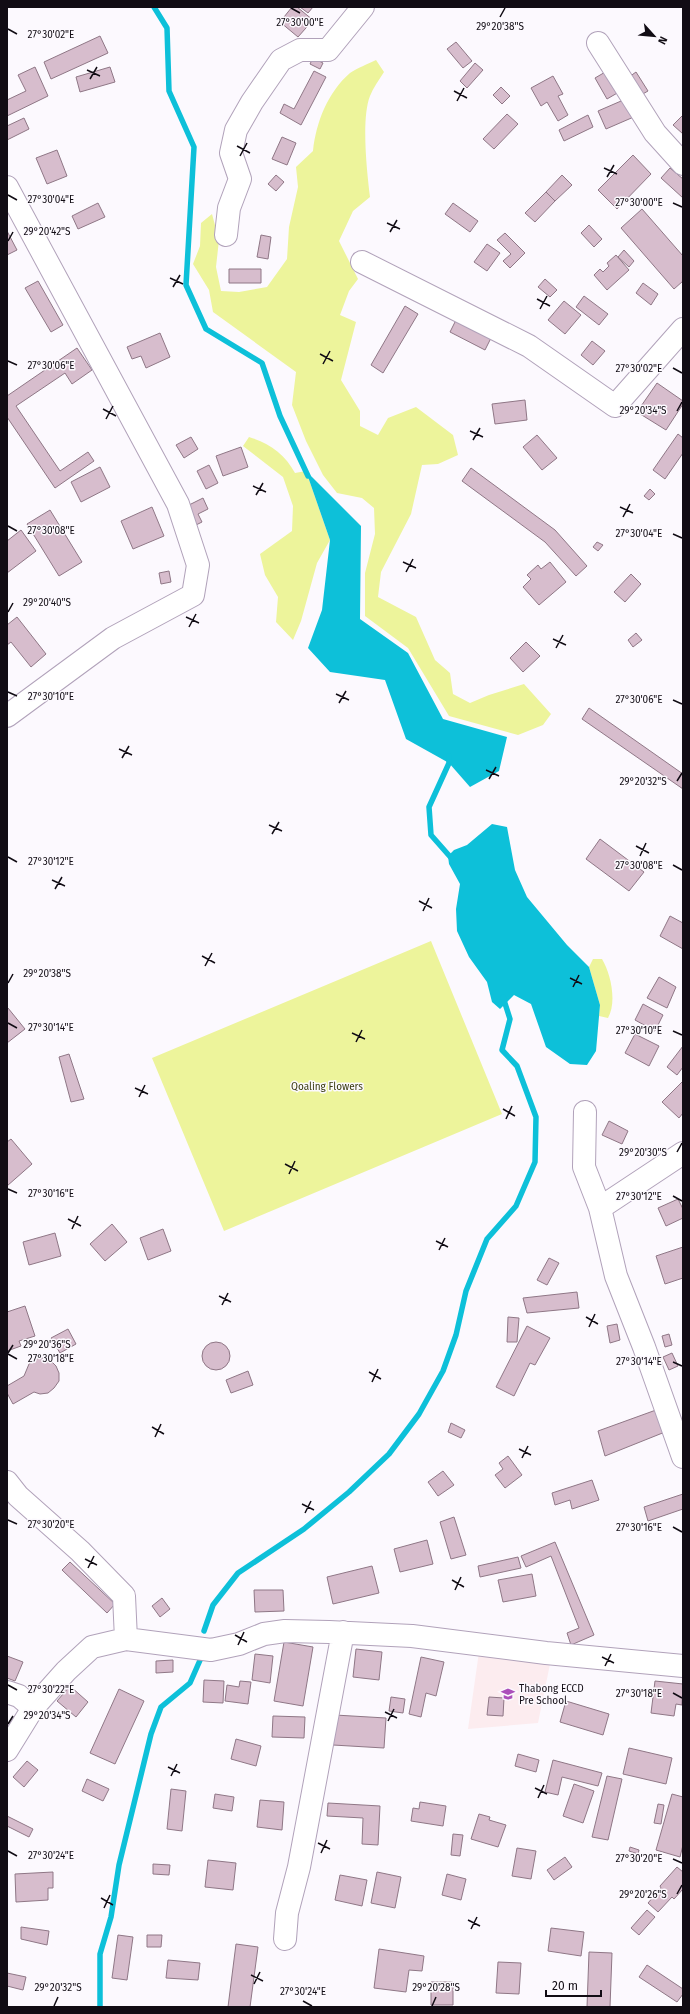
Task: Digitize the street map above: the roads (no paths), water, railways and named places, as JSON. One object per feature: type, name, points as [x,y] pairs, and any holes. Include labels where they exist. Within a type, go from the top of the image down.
[{"type":"street","points":[[226,235],[229,208],[240,179],[232,153],[236,130],[252,102],[281,60],[300,50],[328,50],[363,7]]},
{"type":"street","points":[[598,42],[655,133],[683,164]]},
{"type":"street","points":[[7,187],[178,504],[198,565],[193,595],[113,638],[7,716]]},
{"type":"street","points":[[362,262],[529,346],[616,406],[683,329]]},
{"type":"street","points":[[585,1112],[584,1167],[600,1208],[616,1276],[644,1347],[683,1457]]},
{"type":"street","points":[[600,1208],[683,1153]]},
{"type":"street","points":[[7,1482],[18,1496],[80,1551],[124,1596],[126,1640]]},
{"type":"street","points":[[7,1750],[33,1708],[66,1671],[92,1647],[126,1640],[211,1650],[239,1644],[264,1634],[285,1631],[343,1632],[412,1636],[546,1653],[683,1666]]},
{"type":"street","points":[[285,1939],[287,1913],[300,1867],[343,1632]]},
{"type":"street","points":[[7,1692],[19,1696],[33,1708]]},
{"type":"water","points":[[306,471],[361,526],[360,619],[408,653],[443,719],[507,737],[499,771],[470,787],[449,763],[406,739],[385,680],[330,672],[308,648],[322,610],[330,540]]},
{"type":"water","points":[[492,824],[507,827],[515,870],[527,897],[567,945],[589,967],[600,1005],[596,1051],[587,1065],[570,1064],[546,1047],[531,1004],[514,995],[500,1009],[492,1002],[487,982],[469,957],[457,931],[456,909],[460,884],[449,864],[448,856],[454,850],[467,845]]},
{"type":"waterway","points":[[154,7],[167,28],[169,91],[194,147],[186,285],[206,329],[262,363],[280,416],[308,476]]},
{"type":"waterway","points":[[449,756],[449,763],[429,807],[431,835],[453,860]]},
{"type":"waterway","points":[[204,1631],[213,1605],[238,1573],[304,1529],[349,1492],[389,1454],[419,1414],[443,1371],[456,1335],[466,1291],[487,1239],[516,1206],[535,1162],[536,1117],[517,1066],[502,1050],[510,1019],[503,997]]},
{"type":"waterway","points":[[100,2007],[100,1954],[111,1917],[119,1865],[151,1734],[161,1707],[190,1683],[201,1658]]},
{"type":"place","name":"Thabong ECCD Pre School","points":[[508,1694]]},
{"type":"park label","name":"Qoaling Flowers","points":[[327,1086]]}]
